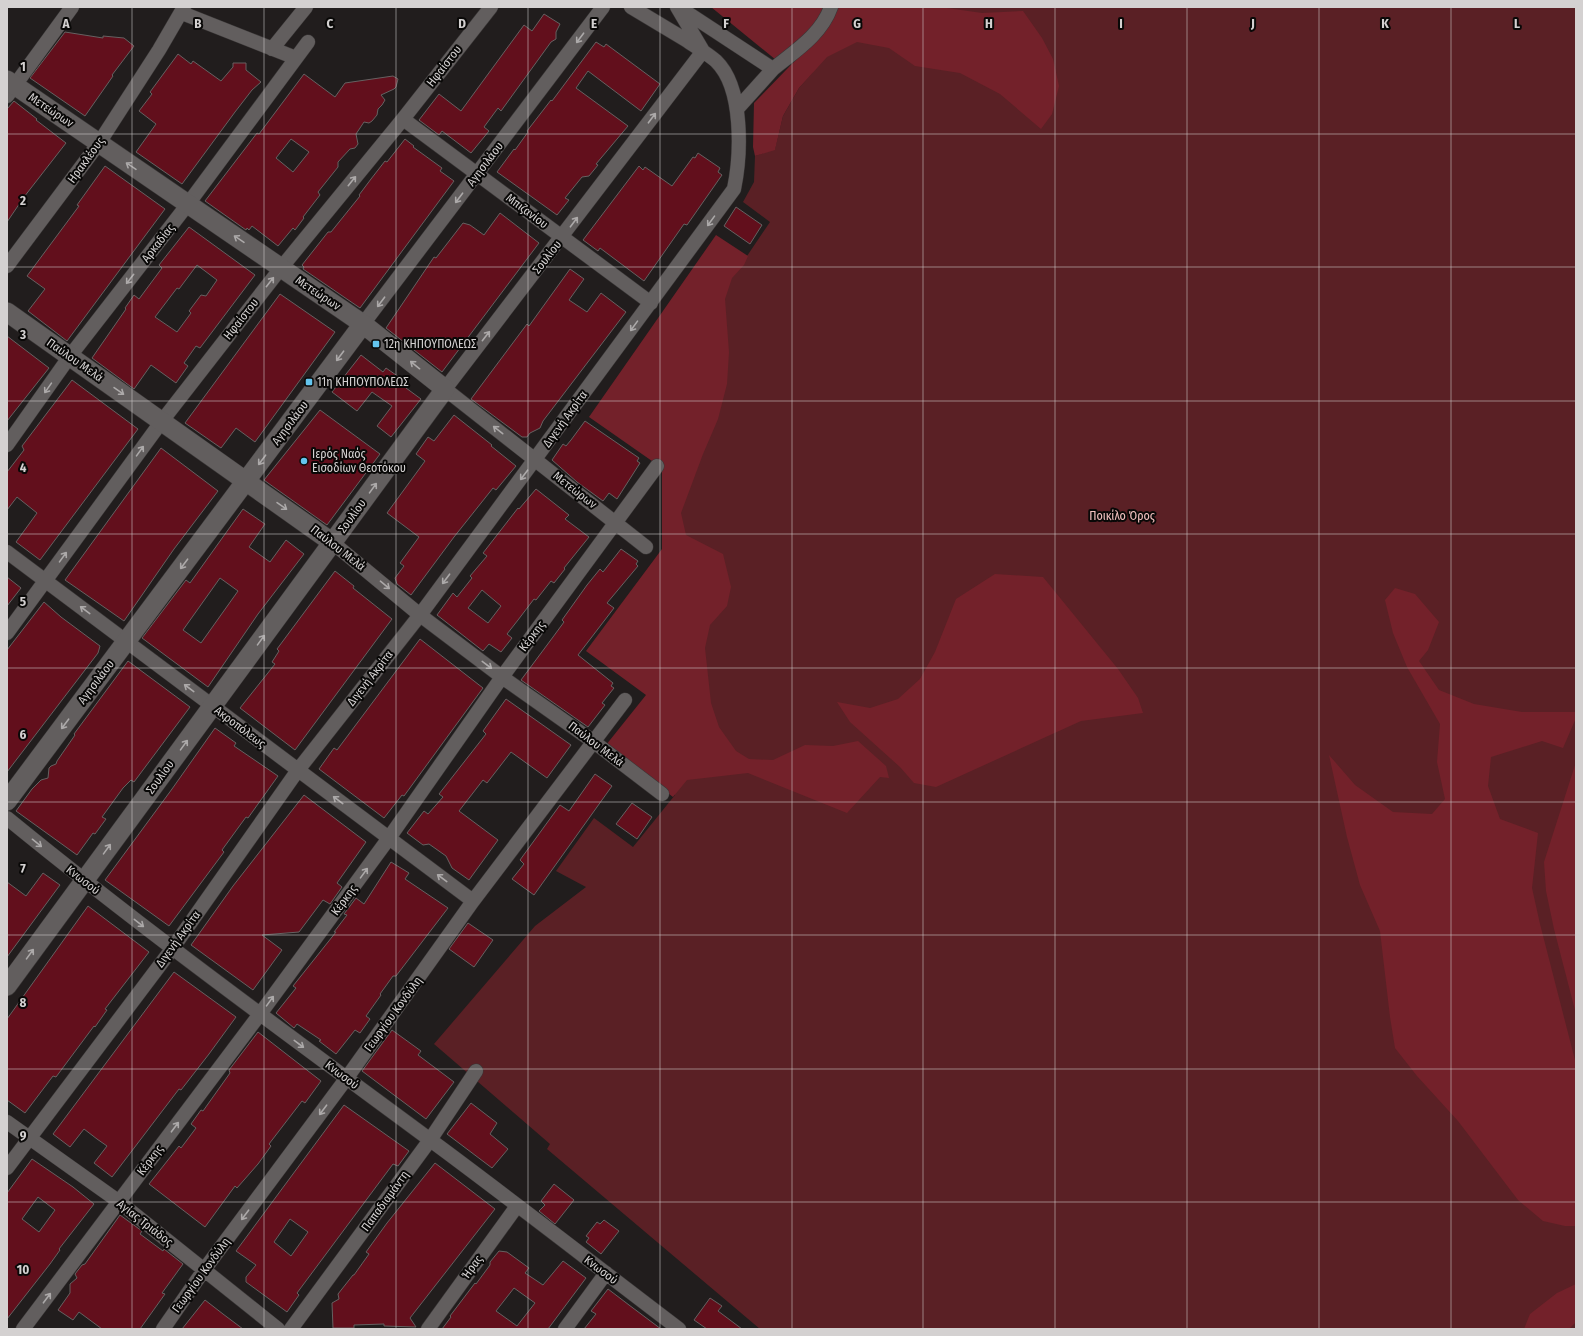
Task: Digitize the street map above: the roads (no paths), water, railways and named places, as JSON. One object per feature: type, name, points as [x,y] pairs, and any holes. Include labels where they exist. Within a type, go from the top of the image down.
[{"type":"street","points":[[10,87],[72,7]]},
{"type":"street","points":[[272,49],[306,7]]},
{"type":"street","name":"Αγησιλάου","points":[[7,801],[363,324],[603,7]]},
{"type":"street","points":[[631,7],[703,51],[716,61],[724,71],[731,85],[737,109]]},
{"type":"street","points":[[677,7],[703,51]]},
{"type":"street","points":[[677,7],[773,69]]},
{"type":"street","points":[[737,109],[773,69],[812,37],[828,15],[831,7]]},
{"type":"street","points":[[183,10],[296,58]]},
{"type":"street","name":"Ηρακλέους","points":[[7,266],[99,143],[183,10]]},
{"type":"street","name":"Ηφαίστου","points":[[7,633],[162,421],[281,268],[403,119],[488,10]]},
{"type":"street","name":"Αρκαδίας","points":[[7,445],[70,356],[188,204],[308,42]]},
{"type":"street","name":"Σουλίου","points":[[7,986],[446,389],[703,51]]},
{"type":"street","name":"Μετεώρων","points":[[10,87],[99,143],[363,324],[646,547]]},
{"type":"street","name":"Διγενή Ακρίτα","points":[[7,1168],[172,949],[298,770],[420,614],[734,189],[739,158],[737,109]]},
{"type":"street","name":"Μπιζανίου","points":[[403,119],[651,303]]},
{"type":"street","name":"Παύλου Μελά","points":[[7,312],[333,542],[420,614],[502,677],[594,742],[662,794]]},
{"type":"street","name":"Κέρκης","points":[[23,1329],[260,1014],[389,838],[502,677],[617,523],[657,466]]},
{"type":"street","name":"Ακροπόλεως","points":[[7,552],[473,901]]},
{"type":"street","name":"Γεωργίου Κονδύλη","points":[[162,1329],[346,1079],[473,901],[594,742],[624,700]]},
{"type":"street","name":"Κνωσού","points":[[7,818],[84,881],[172,949],[430,1140],[679,1329]]},
{"type":"street","name":"Παπαδιαμάντη","points":[[291,1329],[430,1140],[476,1071]]},
{"type":"street","name":"Αγίας Τριάδος","points":[[7,1122],[118,1202],[278,1329]]},
{"type":"street","name":"Ήρας","points":[[428,1329],[517,1206]]},
{"type":"street","points":[[566,1329],[606,1273]]},
{"type":"place","name":"12η ΚΗΠΟΥΠΟΛΕΩΣ","points":[[376,344]]},
{"type":"place","name":"11η ΚΗΠΟΥΠΟΛΕΩΣ","points":[[309,382]]},
{"type":"place","name":"Ιερός Ναός Εισοδίων Θεοτόκου","points":[[304,461]]},
{"type":"park label","name":"Ποικίλο Όρος","points":[[1122,516]]}]
